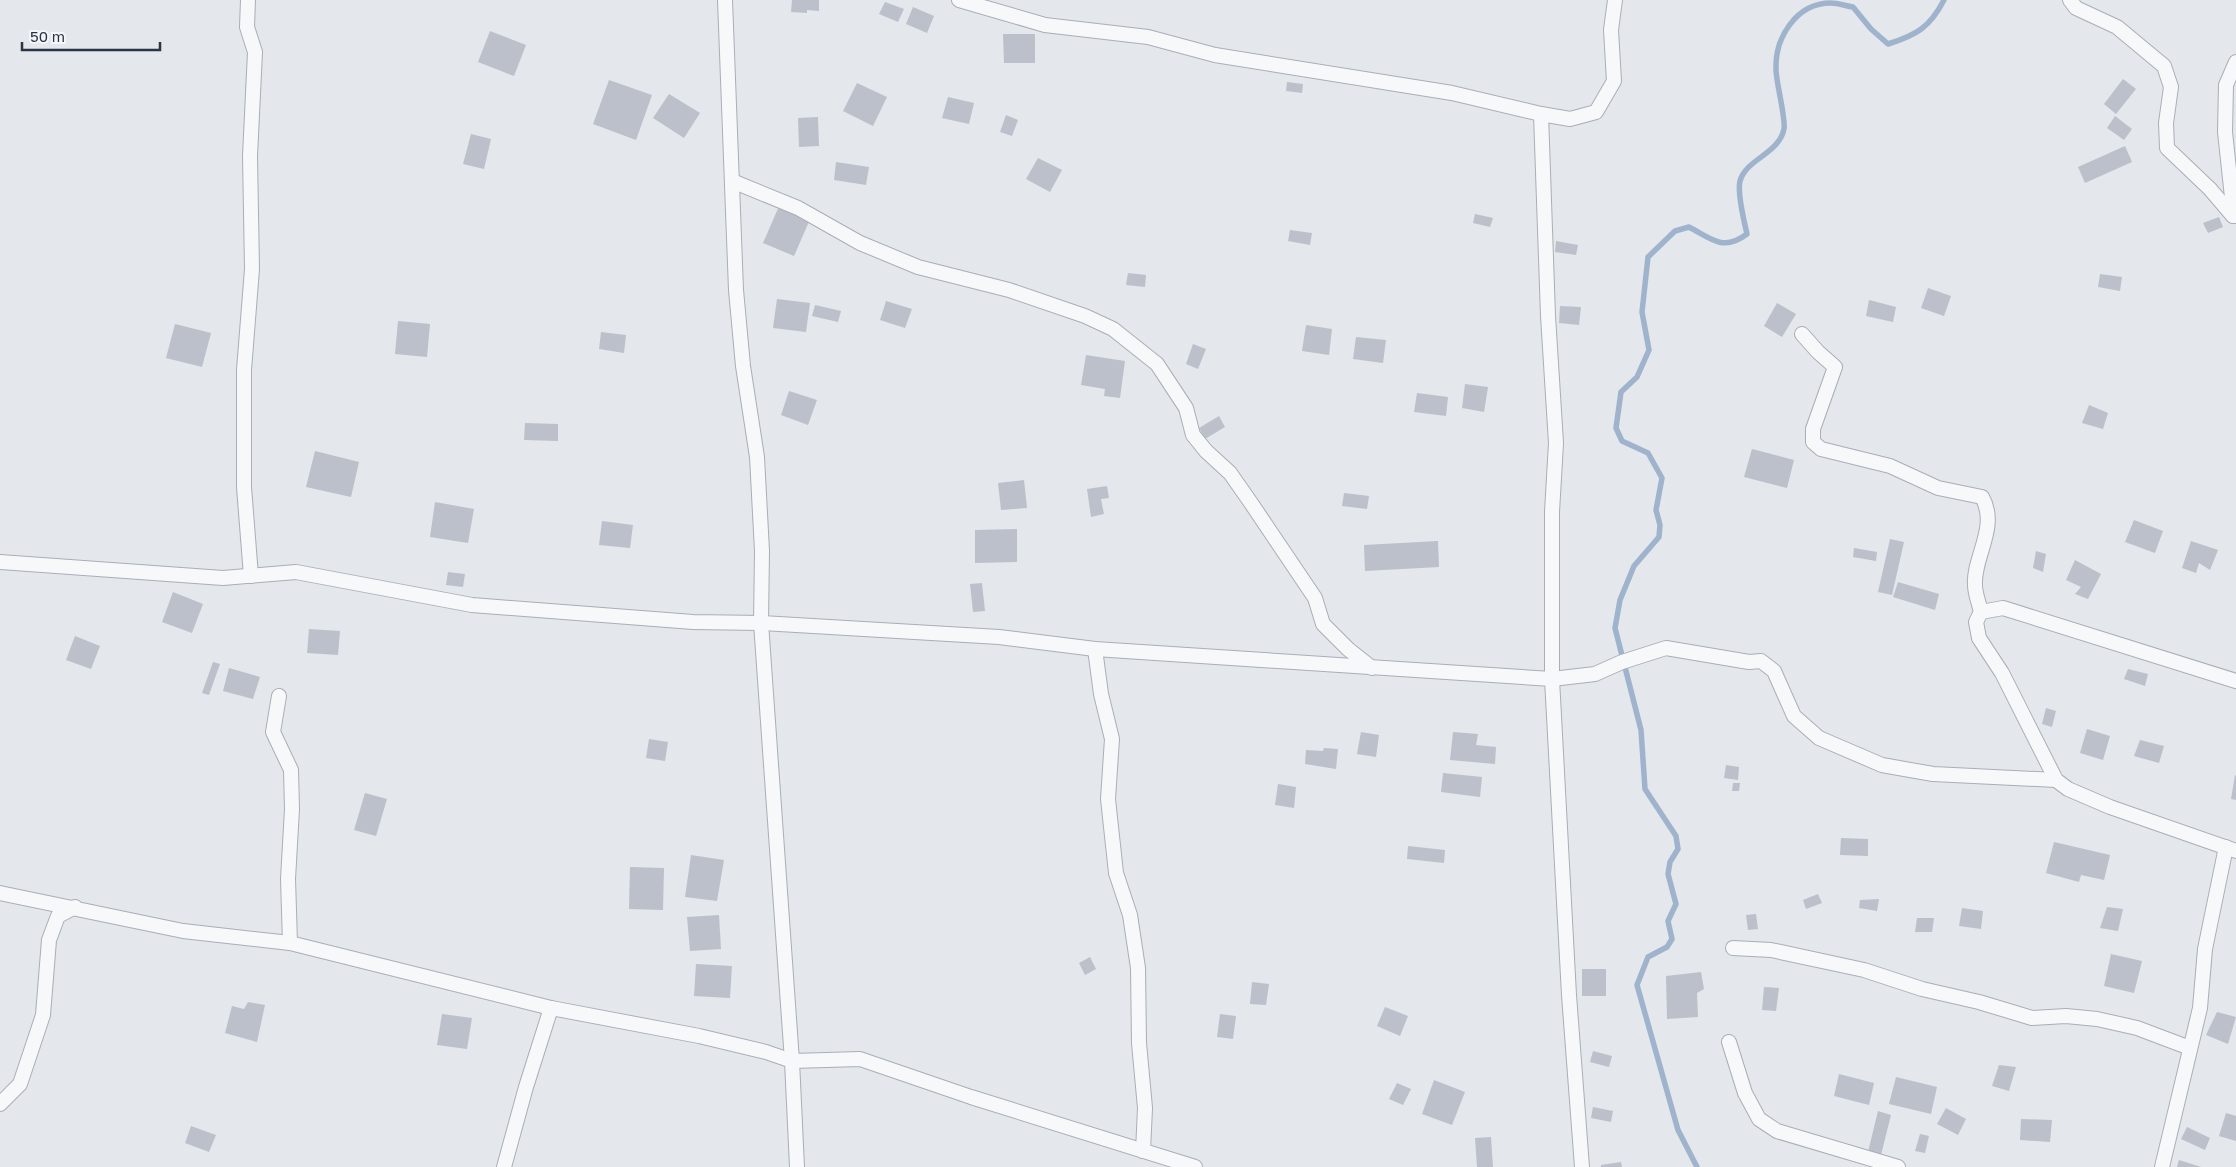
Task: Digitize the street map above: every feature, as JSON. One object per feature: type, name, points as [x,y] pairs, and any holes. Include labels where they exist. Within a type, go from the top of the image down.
[{"type":"street","points":[[248,0],[247,27],[255,52],[250,156],[252,269],[244,370],[244,487],[251,576]]},
{"type":"street","points":[[725,0],[736,290],[757,457],[762,551],[761,623],[792,1062],[796,1167]]},
{"type":"street","points":[[959,0],[1045,25],[1148,37],[1215,55],[1452,93],[1570,119],[1596,112],[1614,82],[1611,30],[1615,0]]},
{"type":"street","points":[[2070,0],[2076,8],[2117,27],[2164,66],[2171,87],[2166,123],[2167,148],[2180,163],[2210,189],[2235,218]]},
{"type":"street","points":[[2235,218],[2225,132],[2226,85],[2236,62]]},
{"type":"street","points":[[1541,114],[1548,316],[1556,443],[1552,512],[1552,679],[1569,995],[1582,1167]]},
{"type":"street","points":[[732,181],[798,208],[860,242],[918,268],[1009,290],[1085,316],[1113,330],[1157,364],[1186,408],[1193,435],[1206,451],[1230,474],[1251,503],[1315,598],[1323,624],[1348,649],[1372,668]]},
{"type":"street","points":[[1802,334],[1818,352],[1835,366],[1812,429],[1812,442],[1821,449],[1890,466],[1938,488],[1982,497],[1987,506],[1987,530],[1974,584],[1981,612],[1976,622],[1979,638],[2002,674],[2056,780],[2068,789],[2110,807],[2231,849],[2205,949],[2200,1008],[2162,1167]]},
{"type":"street","points":[[0,562],[214,577],[296,572],[472,605],[693,622],[761,623],[999,637],[1095,649],[1552,679],[1595,674],[1622,662],[1666,648],[1749,662],[1761,661],[1774,671],[1794,716],[1819,738],[1882,765],[1933,774],[2056,780]]},
{"type":"street","points":[[1981,612],[2003,608],[2236,681]]},
{"type":"street","points":[[1095,649],[1100,694],[1112,739],[1108,799],[1116,873],[1130,915],[1138,968],[1139,1043],[1145,1108],[1142,1151]]},
{"type":"street","points":[[279,696],[273,732],[291,770],[292,809],[288,879],[290,943]]},
{"type":"street","points":[[0,893],[182,931],[290,943],[551,1008],[699,1036],[766,1052],[792,1062],[860,1059],[1195,1167]]},
{"type":"street","points":[[0,1104],[20,1084],[43,1015],[49,940],[58,916],[75,908]]},
{"type":"street","points":[[1733,948],[1771,950],[1864,970],[2032,1018],[2066,1016],[2089,1018],[2137,1028],[2190,1048]]},
{"type":"street","points":[[504,1167],[526,1087],[551,1008]]},
{"type":"street","points":[[1729,1042],[1745,1092],[1759,1119],[1776,1131],[1898,1167]]},
{"type":"building","points":[[792,0],[819,0],[819,11],[807,10],[807,13],[791,12]]},
{"type":"building","points":[[885,2],[904,9],[898,22],[879,14]]},
{"type":"building","points":[[913,7],[934,16],[927,33],[906,24]]},
{"type":"building","points":[[490,31],[526,45],[514,76],[478,62]]},
{"type":"building","points":[[1003,34],[1035,34],[1035,63],[1004,63]]},
{"type":"building","points":[[2123,79],[2136,89],[2116,114],[2104,104]]},
{"type":"building","points":[[609,80],[652,95],[636,140],[593,124]]},
{"type":"building","points":[[1287,82],[1303,84],[1302,93],[1286,91]]},
{"type":"building","points":[[857,83],[887,97],[873,126],[843,111]]},
{"type":"building","points":[[669,94],[700,113],[684,138],[653,118]]},
{"type":"building","points":[[948,97],[974,103],[969,124],[942,118]]},
{"type":"building","points":[[1006,115],[1018,120],[1012,136],[1000,132]]},
{"type":"building","points":[[2115,116],[2132,129],[2124,140],[2107,128]]},
{"type":"building","points":[[818,117],[819,146],[799,147],[798,118]]},
{"type":"building","points":[[471,134],[491,139],[484,169],[463,164]]},
{"type":"building","points":[[2125,146],[2132,162],[2085,183],[2078,167]]},
{"type":"building","points":[[1038,158],[1062,170],[1050,192],[1026,179]]},
{"type":"building","points":[[836,162],[869,167],[866,185],[834,180]]},
{"type":"building","points":[[780,204],[811,217],[794,256],[763,243]]},
{"type":"building","points":[[1475,214],[1493,218],[1490,227],[1473,223]]},
{"type":"building","points":[[2219,217],[2223,227],[2208,233],[2203,223]]},
{"type":"building","points":[[1290,230],[1312,233],[1310,245],[1288,241]]},
{"type":"building","points":[[1556,241],[1578,245],[1576,255],[1555,252]]},
{"type":"building","points":[[1128,273],[1146,275],[1145,287],[1126,285]]},
{"type":"building","points":[[2100,274],[2122,277],[2120,291],[2098,287]]},
{"type":"building","points":[[1928,288],[1951,296],[1944,316],[1921,308]]},
{"type":"building","points":[[777,299],[810,303],[806,332],[773,328]]},
{"type":"building","points":[[1869,300],[1896,307],[1893,322],[1866,316]]},
{"type":"building","points":[[886,301],[912,309],[905,328],[880,320]]},
{"type":"building","points":[[1777,303],[1796,314],[1782,337],[1764,326]]},
{"type":"building","points":[[815,305],[841,311],[838,322],[812,316]]},
{"type":"building","points":[[1560,306],[1581,307],[1579,325],[1559,323]]},
{"type":"building","points":[[398,321],[430,324],[427,357],[395,354]]},
{"type":"building","points":[[175,324],[211,333],[202,367],[166,358]]},
{"type":"building","points":[[1306,325],[1332,329],[1329,355],[1302,351]]},
{"type":"building","points":[[601,332],[626,335],[624,353],[599,349]]},
{"type":"building","points":[[1356,337],[1386,340],[1383,363],[1353,359]]},
{"type":"building","points":[[1193,344],[1206,349],[1198,369],[1186,364]]},
{"type":"building","points":[[1086,355],[1125,361],[1120,398],[1104,396],[1105,389],[1081,385]]},
{"type":"building","points":[[1465,384],[1488,387],[1484,412],[1462,408]]},
{"type":"building","points":[[789,391],[817,400],[808,425],[781,415]]},
{"type":"building","points":[[1417,393],[1448,397],[1446,416],[1414,412]]},
{"type":"building","points":[[2089,405],[2108,413],[2103,429],[2082,423]]},
{"type":"building","points":[[1219,416],[1225,427],[1205,439],[1199,428]]},
{"type":"building","points":[[525,423],[558,424],[558,441],[524,440]]},
{"type":"building","points":[[1752,449],[1794,460],[1787,488],[1744,477]]},
{"type":"building","points":[[315,451],[359,462],[351,497],[306,487]]},
{"type":"building","points":[[1024,480],[1027,508],[1001,510],[998,483]]},
{"type":"building","points":[[1107,486],[1109,498],[1101,499],[1104,514],[1091,517],[1087,489]]},
{"type":"building","points":[[1344,493],[1369,496],[1367,509],[1342,506]]},
{"type":"building","points":[[435,502],[474,509],[468,543],[430,537]]},
{"type":"building","points":[[2134,520],[2163,531],[2155,553],[2125,542]]},
{"type":"building","points":[[602,521],[633,525],[630,548],[599,545]]},
{"type":"building","points":[[1017,529],[1017,562],[975,563],[975,530]]},
{"type":"building","points":[[1890,539],[1904,542],[1892,595],[1878,592]]},
{"type":"building","points":[[1438,541],[1439,567],[1365,571],[1364,545]]},
{"type":"building","points":[[2191,541],[2218,550],[2210,570],[2199,563],[2196,573],[2182,568]]},
{"type":"building","points":[[1854,548],[1877,552],[1876,561],[1853,557]]},
{"type":"building","points":[[2036,551],[2046,554],[2043,572],[2033,568]]},
{"type":"building","points":[[2075,560],[2101,574],[2088,599],[2075,594],[2081,587],[2066,580]]},
{"type":"building","points":[[448,572],[465,574],[463,587],[446,585]]},
{"type":"building","points":[[1898,582],[1939,594],[1935,610],[1893,597]]},
{"type":"building","points":[[982,583],[985,611],[973,612],[970,584]]},
{"type":"building","points":[[173,592],[203,604],[192,633],[162,622]]},
{"type":"building","points":[[309,629],[340,631],[338,655],[307,653]]},
{"type":"building","points":[[75,636],[100,646],[91,669],[66,660]]},
{"type":"building","points":[[213,662],[220,664],[209,695],[202,693]]},
{"type":"building","points":[[229,668],[260,677],[253,699],[223,691]]},
{"type":"building","points":[[2128,669],[2148,674],[2145,686],[2124,679]]},
{"type":"building","points":[[2046,708],[2056,711],[2052,727],[2042,724]]},
{"type":"building","points":[[2087,729],[2110,736],[2103,760],[2080,753]]},
{"type":"building","points":[[1361,732],[1379,735],[1376,757],[1357,754]]},
{"type":"building","points":[[1453,732],[1478,734],[1476,745],[1496,747],[1495,764],[1450,760]]},
{"type":"building","points":[[649,739],[668,742],[665,761],[646,758]]},
{"type":"building","points":[[2140,740],[2164,746],[2159,763],[2134,756]]},
{"type":"building","points":[[1324,748],[1338,749],[1336,769],[1305,764],[1306,750],[1323,751]]},
{"type":"building","points":[[1726,765],[1739,767],[1738,780],[1724,778]]},
{"type":"building","points":[[1443,773],[1482,777],[1480,797],[1441,792]]},
{"type":"building","points":[[2236,776],[2236,800],[2231,799]]},
{"type":"building","points":[[1733,783],[1740,783],[1739,791],[1732,791]]},
{"type":"building","points":[[1278,784],[1296,787],[1294,808],[1275,805]]},
{"type":"building","points":[[365,793],[387,799],[376,836],[354,830]]},
{"type":"building","points":[[1841,838],[1868,839],[1868,856],[1840,855]]},
{"type":"building","points":[[2054,842],[2110,855],[2104,880],[2081,875],[2079,882],[2046,873]]},
{"type":"building","points":[[1408,846],[1445,850],[1444,863],[1407,859]]},
{"type":"building","points":[[691,855],[724,860],[717,901],[685,897]]},
{"type":"building","points":[[630,867],[664,868],[663,910],[629,909]]},
{"type":"building","points":[[1818,894],[1822,903],[1806,909],[1803,900]]},
{"type":"building","points":[[1879,899],[1877,911],[1859,908],[1860,900]]},
{"type":"building","points":[[2107,907],[2123,909],[2118,931],[2100,928]]},
{"type":"building","points":[[1962,908],[1983,911],[1981,929],[1959,926]]},
{"type":"building","points":[[1756,914],[1758,929],[1748,930],[1746,915]]},
{"type":"building","points":[[719,915],[721,949],[690,951],[687,917]]},
{"type":"building","points":[[1917,918],[1934,918],[1932,932],[1915,932]]},
{"type":"building","points":[[2111,954],[2142,961],[2134,993],[2104,986]]},
{"type":"building","points":[[1090,957],[1096,969],[1085,975],[1079,963]]},
{"type":"building","points":[[696,964],[732,966],[730,998],[694,996]]},
{"type":"building","points":[[1582,969],[1606,969],[1606,996],[1582,996]]},
{"type":"building","points":[[1701,972],[1704,989],[1697,993],[1698,1017],[1667,1019],[1666,976]]},
{"type":"building","points":[[1252,982],[1269,984],[1266,1005],[1250,1004]]},
{"type":"building","points":[[1764,987],[1779,988],[1776,1011],[1762,1010]]},
{"type":"building","points":[[248,1002],[265,1005],[257,1042],[225,1033],[232,1006],[244,1009]]},
{"type":"building","points":[[1385,1007],[1408,1016],[1400,1036],[1377,1026]]},
{"type":"building","points":[[2217,1012],[2236,1017],[2228,1044],[2206,1035]]},
{"type":"building","points":[[442,1014],[472,1018],[467,1049],[437,1045]]},
{"type":"building","points":[[1220,1014],[1236,1016],[1233,1039],[1217,1037]]},
{"type":"building","points":[[1593,1051],[1612,1056],[1609,1067],[1590,1062]]},
{"type":"building","points":[[1999,1065],[2016,1067],[2009,1091],[1992,1086]]},
{"type":"building","points":[[1839,1074],[1874,1083],[1869,1105],[1834,1096]]},
{"type":"building","points":[[1896,1077],[1937,1087],[1931,1114],[1889,1104]]},
{"type":"building","points":[[1434,1080],[1465,1092],[1452,1125],[1422,1114]]},
{"type":"building","points":[[1397,1083],[1411,1089],[1403,1105],[1389,1099]]},
{"type":"building","points":[[1593,1107],[1613,1111],[1611,1122],[1591,1118]]},
{"type":"building","points":[[1946,1108],[1966,1119],[1958,1135],[1937,1124]]},
{"type":"building","points":[[1878,1111],[1891,1115],[1881,1155],[1868,1152]]},
{"type":"building","points":[[2226,1113],[2236,1116],[2236,1141],[2219,1136]]},
{"type":"building","points":[[2021,1119],[2052,1120],[2050,1142],[2020,1140]]},
{"type":"building","points":[[191,1126],[216,1135],[209,1152],[185,1143]]},
{"type":"building","points":[[2187,1127],[2210,1138],[2205,1150],[2181,1139]]},
{"type":"building","points":[[1920,1134],[1929,1136],[1925,1153],[1915,1151]]},
{"type":"building","points":[[1491,1137],[1493,1167],[1477,1167],[1475,1138]]},
{"type":"building","points":[[2179,1160],[2201,1167],[2177,1167]]},
{"type":"building","points":[[1621,1162],[1622,1167],[1601,1167],[1601,1165]]},
{"type":"waterway","points":[[1697,1167],[1678,1130],[1637,985],[1648,957],[1667,947],[1672,939],[1668,921],[1676,904],[1668,874],[1670,862],[1678,849],[1676,836],[1645,789],[1641,730],[1615,628],[1620,600],[1634,566],[1659,537],[1660,525],[1656,510],[1662,478],[1648,453],[1622,441],[1616,428],[1621,392],[1637,377],[1649,350],[1642,312],[1648,257],[1675,231],[1689,227],[1711,239],[1724,243],[1739,239],[1747,234],[1740,200],[1740,181],[1743,173],[1776,145],[1781,138],[1784,129],[1784,117],[1776,75],[1777,57],[1784,34],[1798,16],[1808,9],[1831,3],[1853,7],[1871,29],[1888,44],[1922,29],[1933,17],[1944,0]]}]
